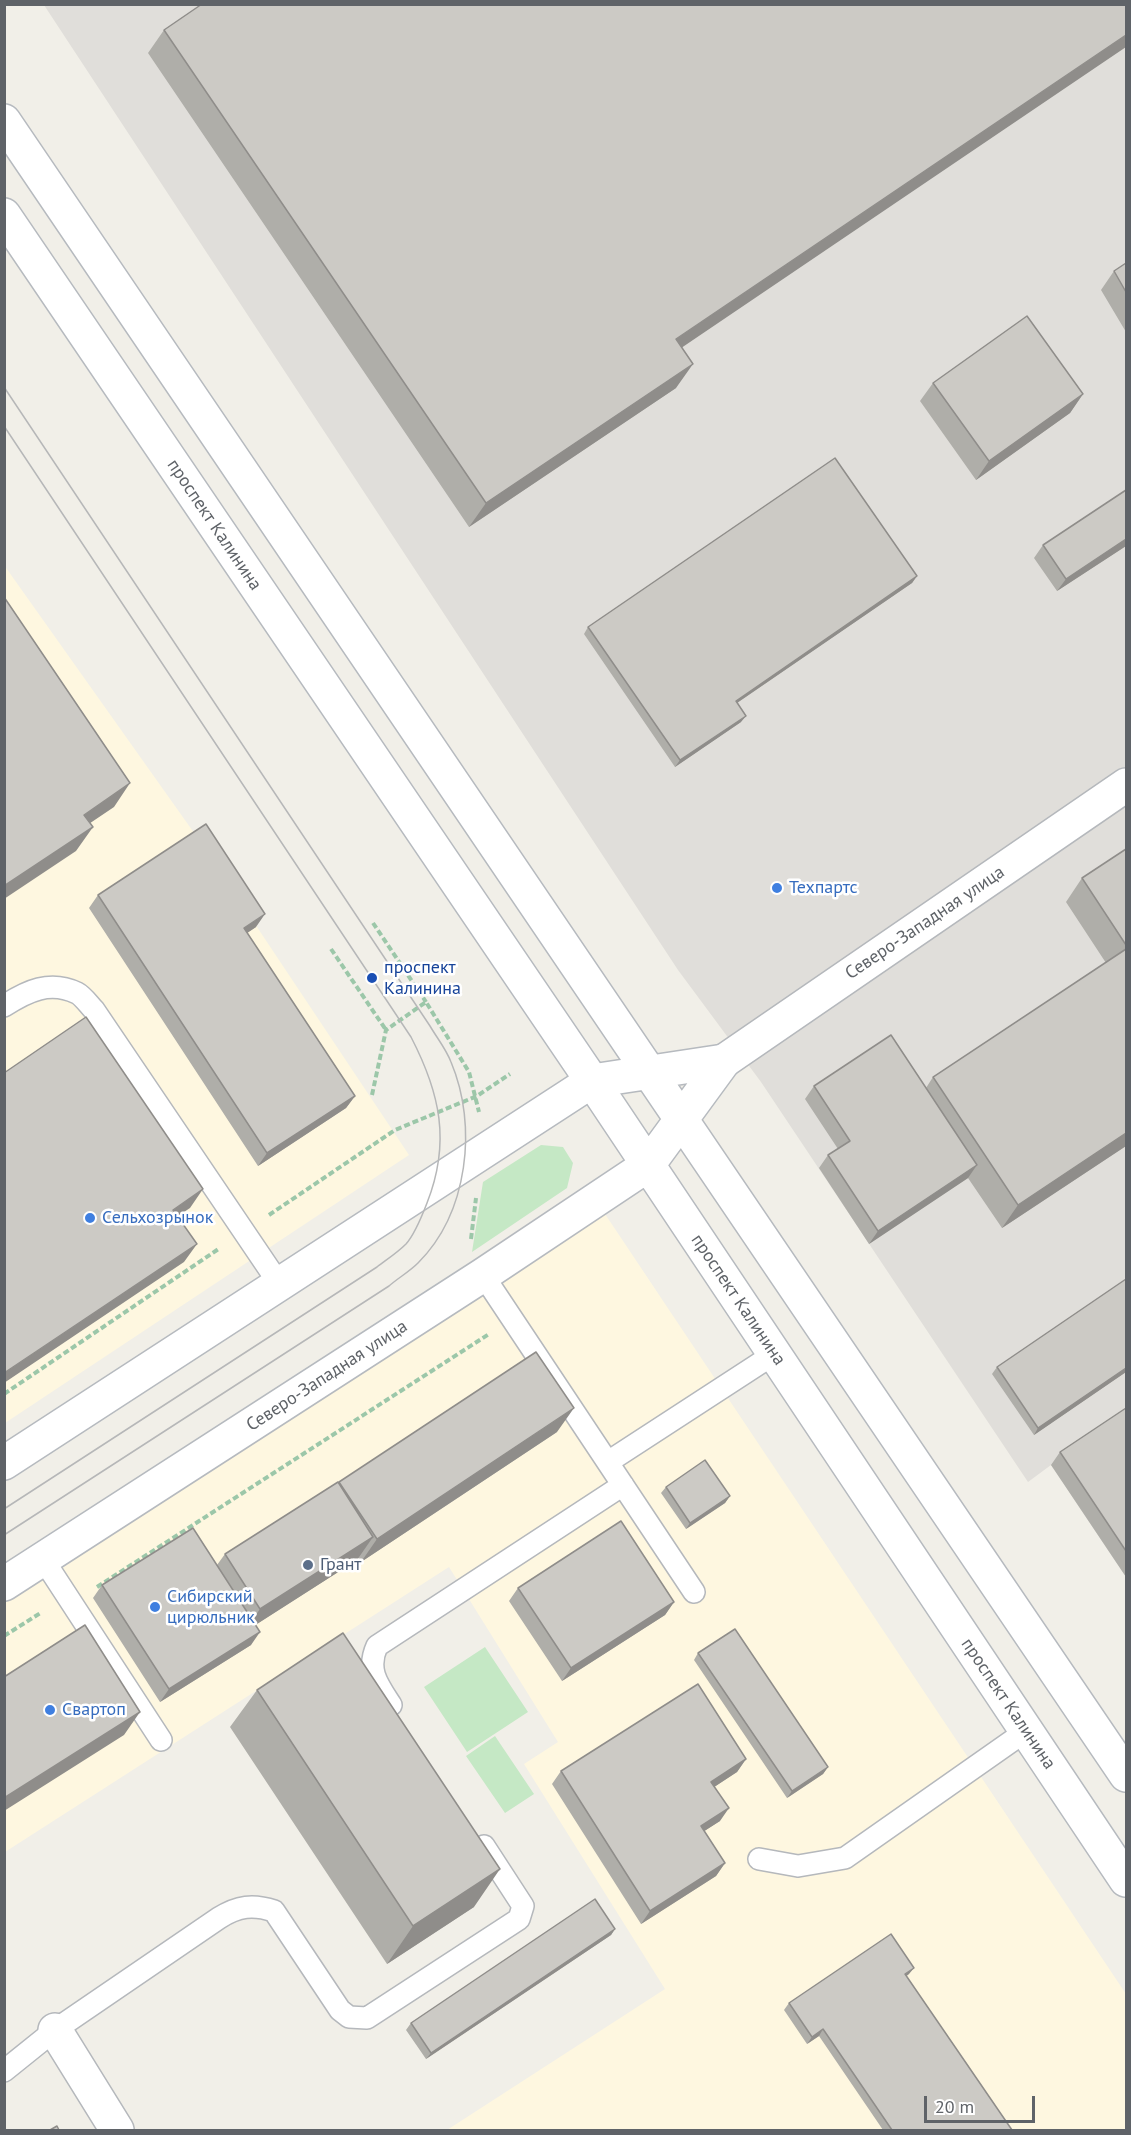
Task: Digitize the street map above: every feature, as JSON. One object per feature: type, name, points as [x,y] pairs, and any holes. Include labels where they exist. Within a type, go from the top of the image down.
[{"type":"main road","points":[[4,121],[1126,1775]]},
{"type":"main road","name":"проспект Калинина","points":[[4,215],[592,1081],[1126,1880]]},
{"type":"main road","name":"Северо-Западная улица","points":[[724,1061],[1126,785]]},
{"type":"main road","points":[[4,1463],[592,1081],[724,1061]]},
{"type":"main road","points":[[648,1165],[724,1061]]},
{"type":"main road","name":"Северо-Западная улица","points":[[4,1584],[483,1275],[648,1165]]},
{"type":"main road","points":[[55,2030],[117,2130]]},
{"type":"lane","points":[[4,1006],[28,990],[53,988],[78,993],[94,1010],[280,1284]]},
{"type":"lane","points":[[483,1275],[694,1592]]},
{"type":"lane","points":[[608,1462],[774,1354]]},
{"type":"lane","points":[[402,1722],[376,1683],[371,1670],[372,1656],[377,1646],[398,1630],[623,1485]]},
{"type":"lane","points":[[43,1559],[161,1740]]},
{"type":"lane","points":[[759,1858],[798,1866],[845,1858],[1026,1731]]},
{"type":"lane","points":[[4,2071],[55,2030],[232,1909],[248,1906],[274,1911],[340,2010],[358,2019],[377,2013],[513,1923],[522,1913],[523,1906],[472,1827]]},
{"type":"path","points":[[373,922],[469,1072],[477,1096],[480,1115]]},
{"type":"path","points":[[332,949],[386,1030]]},
{"type":"path","points":[[372,1095],[386,1030],[426,1002]]},
{"type":"path","points":[[477,1096],[510,1074]]},
{"type":"path","points":[[471,1239],[477,1190]]},
{"type":"path","points":[[4,1636],[67,1596],[93,1590],[513,1319]]},
{"type":"shaded area","points":[[44,5],[1126,5],[1126,1577],[1051,1465],[1028,1482],[761,1082],[678,970]]},
{"type":"shaded area","points":[[4,565],[197,837],[409,1155],[5,1423]]},
{"type":"shaded area","points":[[603,1211],[1126,1994],[1126,2130],[447,2130],[665,1989],[524,1764],[558,1742],[449,1567],[5,1852],[5,1602]]},
{"type":"green space","points":[[541,1145],[563,1147],[573,1163],[567,1188],[472,1252],[483,1182]]},
{"type":"green space","points":[[485,1647],[528,1712],[467,1752],[424,1687]]},
{"type":"green space","points":[[495,1736],[534,1794],[505,1813],[466,1756]]},
{"type":"building","points":[[202,4],[1126,4],[1126,35],[676,339],[693,364],[486,503],[164,30]]},
{"type":"building","points":[[1126,263],[1126,292],[1114,271]]},
{"type":"building","points":[[1027,316],[1083,394],[989,461],[933,383]]},
{"type":"building","points":[[835,458],[917,576],[736,701],[746,716],[680,760],[588,627]]},
{"type":"building","points":[[1126,490],[1126,539],[1066,579],[1043,545]]},
{"type":"building","points":[[4,597],[130,783],[84,815],[93,827],[4,886]]},
{"type":"building","points":[[206,824],[265,914],[244,928],[355,1096],[267,1153],[98,895]]},
{"type":"building","points":[[1126,849],[1126,945],[1082,878]]},
{"type":"building","points":[[1126,949],[1126,1133],[1018,1205],[933,1077]]},
{"type":"building","name":"Сельхозрынок","points":[[86,1017],[203,1189],[173,1210],[197,1244],[4,1373],[4,1073]]},
{"type":"building","points":[[891,1035],[977,1165],[878,1231],[828,1155],[850,1141],[814,1086]]},
{"type":"building","points":[[1126,1279],[1126,1368],[1038,1428],[997,1367]]},
{"type":"building","points":[[536,1352],[574,1408],[377,1539],[339,1482]]},
{"type":"building","points":[[1126,1408],[1126,1551],[1060,1452]]},
{"type":"building","points":[[705,1460],[730,1496],[690,1523],[666,1487]]},
{"type":"building","points":[[338,1482],[373,1537],[260,1609],[225,1554]]},
{"type":"building","points":[[621,1521],[674,1602],[571,1668],[518,1588]]},
{"type":"building","points":[[193,1528],[260,1632],[169,1689],[102,1585]]},
{"type":"building","points":[[85,1625],[140,1712],[4,1798],[4,1677]]},
{"type":"building","points":[[735,1629],[828,1767],[792,1791],[698,1653]]},
{"type":"building","points":[[343,1633],[500,1869],[413,1926],[257,1690]]},
{"type":"building","points":[[698,1684],[746,1759],[711,1782],[729,1808],[701,1826],[725,1863],[650,1911],[561,1771]]},
{"type":"building","points":[[595,1899],[615,1929],[431,2053],[411,2023]]},
{"type":"building","points":[[891,1934],[914,1968],[905,1974],[1012,2130],[892,2130],[823,2029],[812,2037],[789,2003]]},
{"type":"tram line","points":[[4,387],[444,1048],[459,1087],[466,1141],[458,1194],[448,1220],[435,1243],[415,1266],[389,1286],[4,1535]]},
{"type":"tram line","points":[[4,426],[411,1037],[435,1098],[440,1138],[439,1159],[427,1203],[418,1225],[406,1244],[399,1250],[377,1267],[4,1509]]},
{"type":"place","name":"Техпартс","points":[[777,888]]},
{"type":"place","name":"проспект Калинина","points":[[372,978]]},
{"type":"place","name":"Сельхозрынок","points":[[90,1218]]},
{"type":"place","name":"Грант","points":[[308,1565]]},
{"type":"place","name":"Сибирский цирюльник","points":[[155,1607]]},
{"type":"place","name":"Свартоп","points":[[50,1710]]}]
